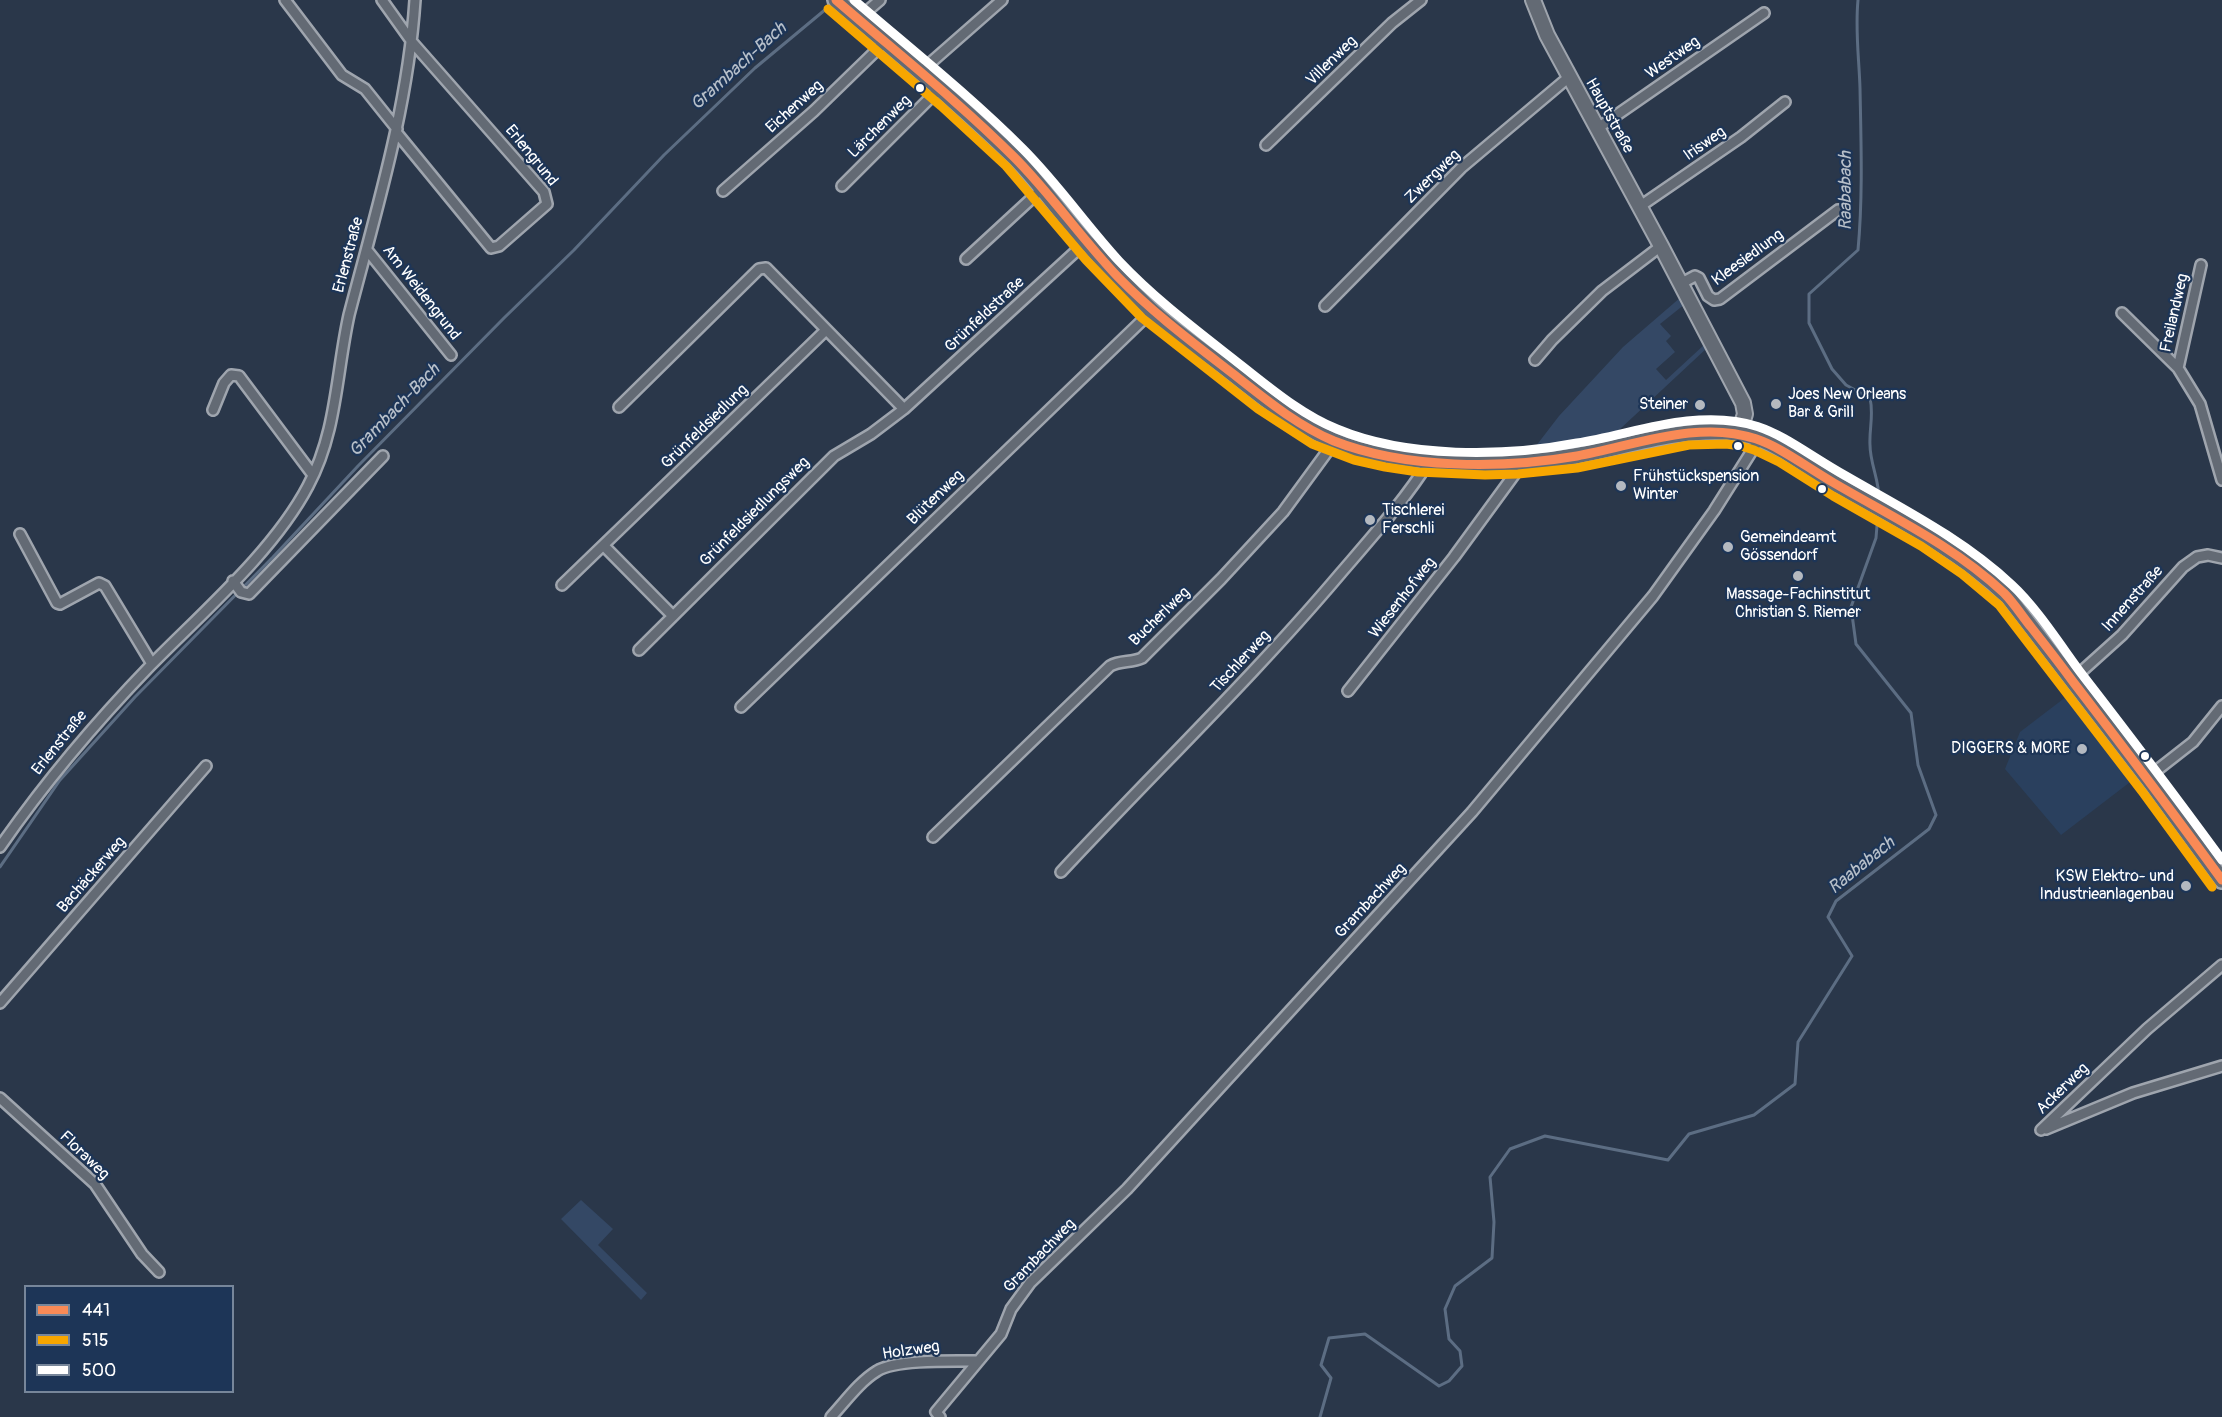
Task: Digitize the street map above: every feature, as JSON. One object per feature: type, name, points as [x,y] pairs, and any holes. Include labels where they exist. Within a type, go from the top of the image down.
[{"type":"main road","name":"Hauptstraße","points":[[1533,0],[1546,35],[1598,128],[1743,403],[1745,414],[1740,433]]},
{"type":"main road","points":[[839,3],[1016,159],[1043,188],[1086,242],[1152,310],[1290,419],[1335,441],[1379,454],[1430,460],[1522,464],[1576,456],[1657,437],[1721,431],[1740,433],[1778,446],[1839,486],[1891,515],[1984,574],[2008,597],[2222,880]]},
{"type":"street","points":[[285,0],[342,75],[365,89],[397,130]]},
{"type":"street","points":[[382,0],[412,42]]},
{"type":"street","name":"Erlenstraße","points":[[0,847],[76,746],[108,709],[152,664],[237,587],[296,507],[314,475],[330,430],[342,344],[397,130],[412,42],[415,0]]},
{"type":"street","points":[[858,19],[880,0]]},
{"type":"street","points":[[920,72],[1002,0]]},
{"type":"street","name":"Villenweg","points":[[1266,146],[1392,23],[1421,0]]},
{"type":"street","name":"Westweg","points":[[1598,128],[1764,13]]},
{"type":"street","name":"Erlengrund","points":[[397,130],[491,248],[499,246],[547,204],[544,192],[412,42]]},
{"type":"street","name":"Eichenweg","points":[[723,191],[814,111],[885,42]]},
{"type":"street","name":"Zwergweg","points":[[1325,306],[1461,168],[1569,77]]},
{"type":"street","name":"Lärchenweg","points":[[842,186],[939,89]]},
{"type":"street","name":"Irisweg","points":[[1639,207],[1741,137],[1785,102]]},
{"type":"street","points":[[966,259],[1043,188]]},
{"type":"street","name":"Kleesiedlung","points":[[1680,284],[1695,276],[1708,296],[1713,300],[1720,299],[1838,210]]},
{"type":"street","name":"Grünfeldstraße","points":[[904,409],[1086,242]]},
{"type":"street","points":[[1535,360],[1602,291],[1661,246]]},
{"type":"street","name":"Am Weidengrund","points":[[367,250],[451,355]]},
{"type":"street","name":"Freilandweg","points":[[2178,368],[2201,265]]},
{"type":"street","points":[[619,407],[759,269],[766,268],[904,409]]},
{"type":"street","name":"Blütenweg","points":[[741,707],[1152,310]]},
{"type":"street","name":"Freilandweg","points":[[2122,313],[2178,368],[2200,404],[2222,480]]},
{"type":"street","name":"Grünfeldsiedlung","points":[[562,585],[826,330]]},
{"type":"street","points":[[213,410],[224,382],[231,375],[239,376],[314,475]]},
{"type":"street","name":"Grünfeldsiedlungsweg","points":[[639,650],[834,456],[871,434],[904,409]]},
{"type":"street","name":"Grambachweg","points":[[940,1417],[936,1412],[1001,1334],[1011,1309],[1030,1283],[1127,1189],[1472,812],[1658,590],[1714,511],[1760,438]]},
{"type":"street","name":"Bucherlweg","points":[[933,837],[1110,666],[1142,658],[1221,579],[1283,512],[1335,441]]},
{"type":"street","name":"Erlenstraße","points":[[237,587],[249,594],[383,456]]},
{"type":"street","name":"Tischlerweg","points":[[1061,872],[1203,725],[1313,606],[1371,537],[1430,460]]},
{"type":"street","name":"Wiesenhofweg","points":[[1348,691],[1454,557],[1522,464]]},
{"type":"street","points":[[20,534],[57,603],[60,604],[99,583],[102,584],[152,664]]},
{"type":"street","points":[[604,546],[672,615]]},
{"type":"street","name":"Innenstraße","points":[[2072,680],[2122,635],[2183,567],[2197,557],[2208,555],[2221,557]]},
{"type":"street","points":[[2147,778],[2193,742],[2222,706]]},
{"type":"street","name":"Bachäckerweg","points":[[0,1003],[206,766]]},
{"type":"street","name":"Ackerweg","points":[[2222,964],[2148,1029],[2041,1130],[2133,1093],[2222,1066]]},
{"type":"street","name":"Floraweg","points":[[0,1098],[95,1184],[142,1254],[159,1272]]},
{"type":"street","name":"Holzweg","points":[[831,1417],[878,1370],[903,1364],[978,1361]]},
{"type":"shaded area","points":[[1681,297],[1685,304],[1660,324],[1671,336],[1666,341],[1675,352],[1656,369],[1666,380],[1705,344],[1707,348],[1619,430],[1620,436],[1556,452],[1529,455],[1559,416],[1623,347]]},
{"type":"shaded area","points":[[2075,690],[2138,776],[2061,835],[2005,769],[2020,732]]},
{"type":"shaded area","points":[[581,1200],[613,1229],[598,1245],[647,1293],[641,1300],[561,1219]]},
{"type":"waterway","name":"Raababach","points":[[1858,0],[1861,169],[1858,250],[1809,294],[1809,323],[1832,369],[1846,385],[1870,398],[1872,410],[1870,452],[1879,501]]},
{"type":"waterway","name":"Grambach-Bach","points":[[0,867],[60,780],[135,697],[273,557],[358,466],[574,250],[664,155],[755,68],[832,4]]},
{"type":"waterway","name":"Raababach","points":[[1320,1417],[1331,1378],[1321,1365],[1329,1338],[1365,1334],[1439,1386],[1449,1381],[1462,1366],[1460,1351],[1449,1339],[1445,1309],[1455,1286],[1492,1258],[1494,1222],[1490,1177],[1510,1149],[1545,1136],[1668,1160],[1689,1134],[1754,1115],[1795,1084],[1798,1042],[1852,956],[1828,917],[1836,901],[1929,829],[1936,815],[1918,765],[1911,713],[1856,644],[1851,607],[1876,538],[1878,513]]},
{"type":"transit line","name":"441","points":[[836,0],[993,136],[1041,186],[1104,262],[1145,303],[1268,401],[1320,435],[1362,450],[1391,457],[1454,464],[1486,464],[1577,456],[1689,433],[1733,433],[1751,437],[1783,451],[1944,547],[1985,576],[2011,601],[2222,880]]},
{"type":"transit line","name":"500","points":[[854,0],[1003,129],[1048,176],[1119,261],[1147,288],[1191,326],[1273,390],[1297,408],[1323,423],[1364,439],[1393,445],[1424,450],[1487,452],[1549,448],[1687,421],[1736,421],[1772,432],[1789,441],[1953,539],[1993,568],[2030,604],[2222,860]]},
{"type":"transit line","name":"515","points":[[828,9],[941,106],[1006,166],[1086,260],[1142,318],[1258,409],[1312,444],[1354,460],[1385,467],[1418,472],[1485,475],[1577,468],[1689,445],[1741,446],[1779,462],[1921,546],[1962,574],[1999,605],[2212,887]]},
{"type":"place","name":"Joes New Orleans Bar & Grill","points":[[1776,404]]},
{"type":"place","name":"Steiner","points":[[1700,405]]},
{"type":"place","name":"Frühstückspension Winter","points":[[1621,486]]},
{"type":"place","name":"Tischlerei Ferschli","points":[[1370,520]]},
{"type":"place","name":"Gemeindeamt Gössendorf","points":[[1728,547]]},
{"type":"place","name":"Massage-Fachinstitut Christian S. Riemer","points":[[1798,576]]},
{"type":"place","name":"DIGGERS & MORE","points":[[2082,749]]},
{"type":"place","name":"KSW Elektro- und Industrieanlagenbau","points":[[2186,886]]}]
